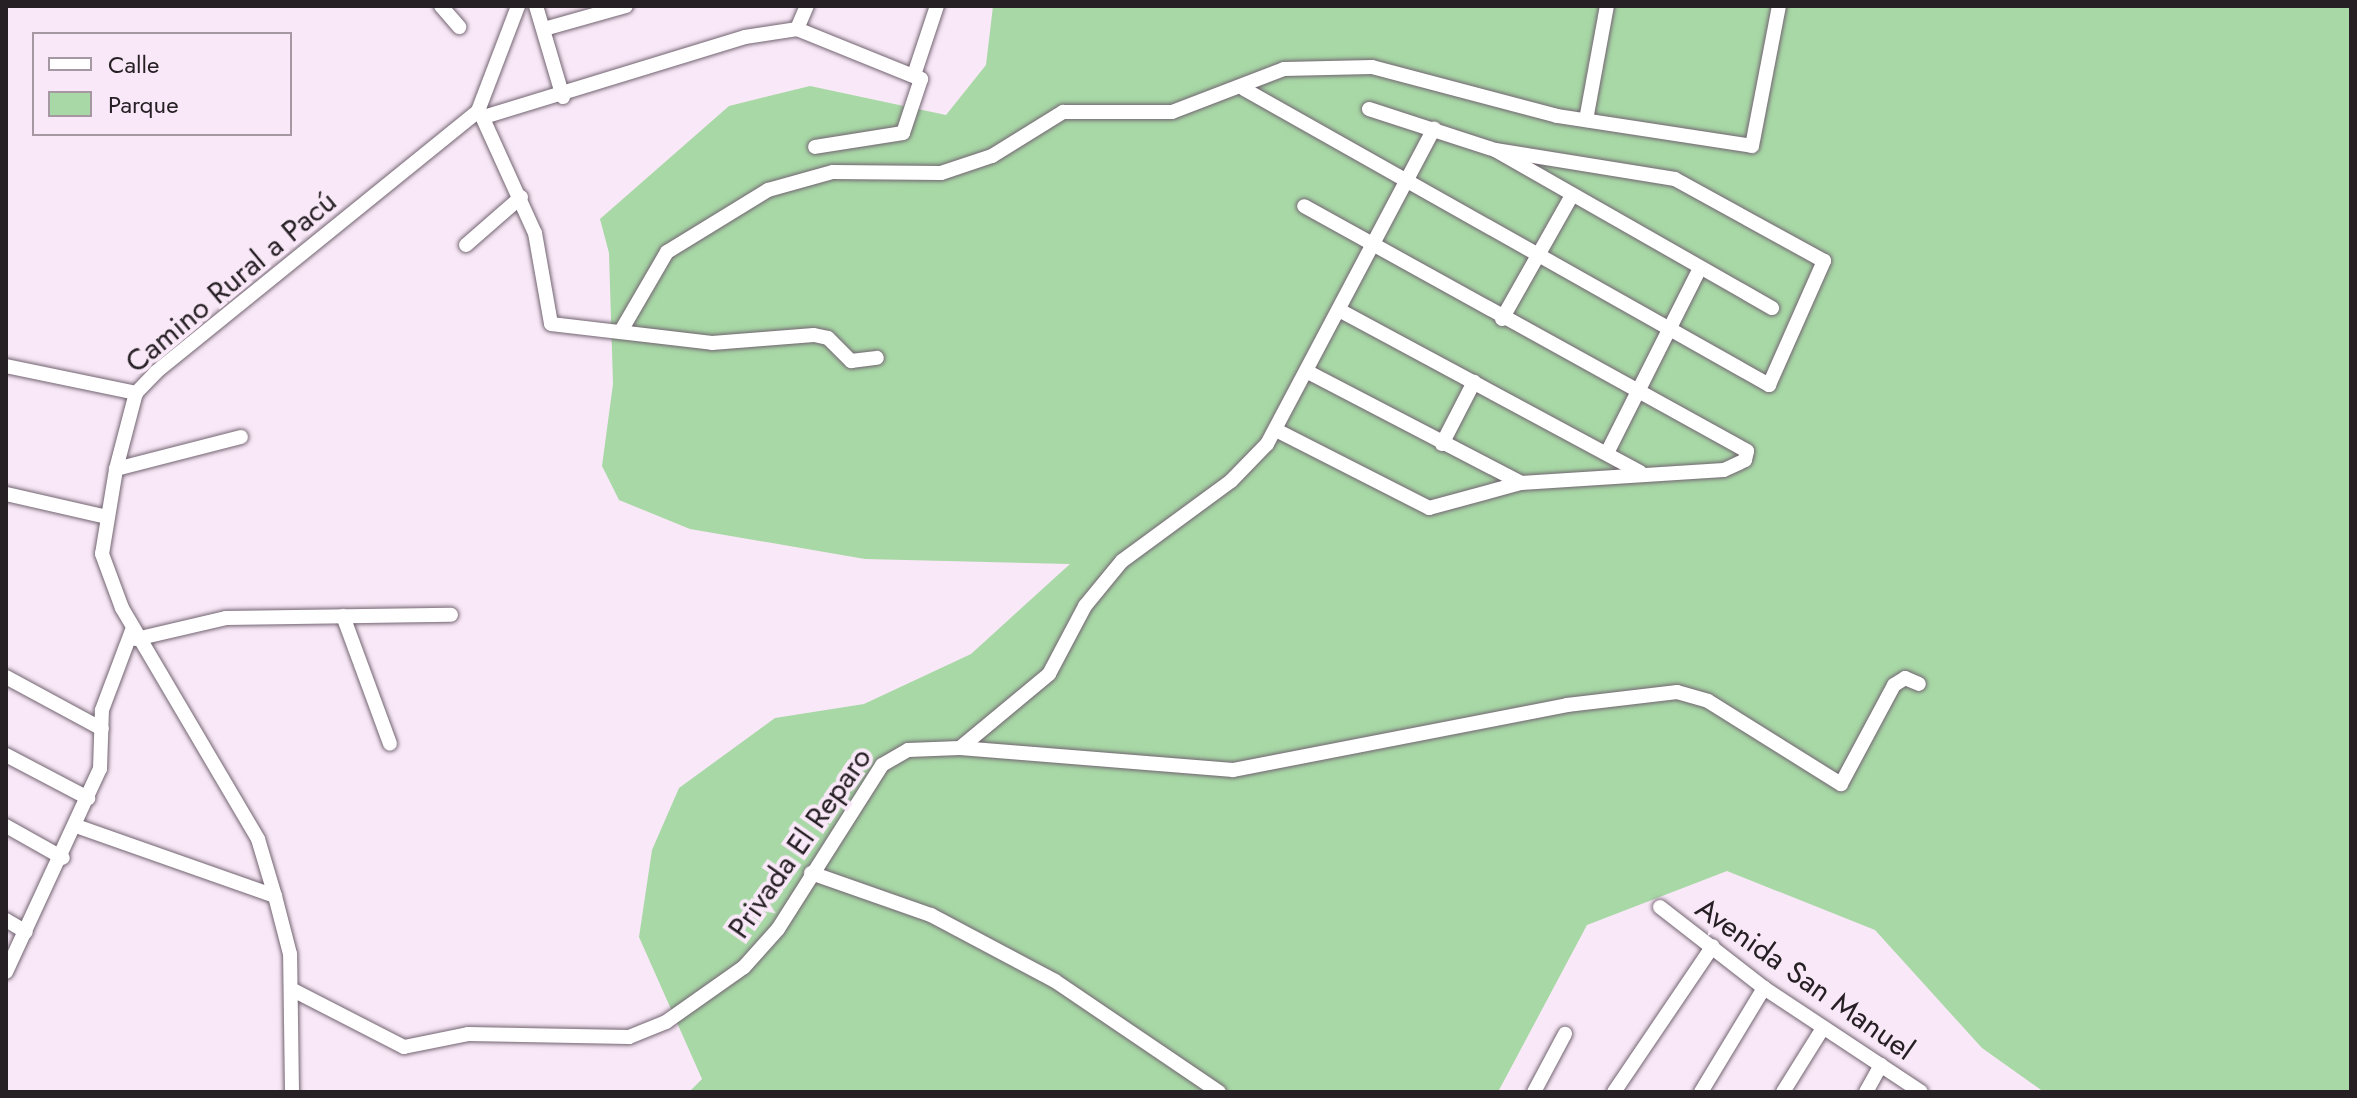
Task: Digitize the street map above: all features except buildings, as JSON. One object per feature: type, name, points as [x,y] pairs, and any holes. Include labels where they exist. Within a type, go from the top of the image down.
[{"type":"street","points":[[441,6],[459,27]]},
{"type":"street","name":"Camino Rural a Pacú","points":[[292,1092],[291,989],[275,896],[258,839],[134,634],[102,554],[116,469],[136,393],[483,114],[518,6]]},
{"type":"street","points":[[536,6],[563,97]]},
{"type":"street","points":[[544,29],[626,6]]},
{"type":"street","points":[[797,29],[807,6]]},
{"type":"street","points":[[815,147],[903,133],[921,85],[915,72],[937,6]]},
{"type":"street","points":[[1586,120],[1607,6]]},
{"type":"street","points":[[621,331],[667,252],[736,205],[805,177],[941,173],[992,156],[1063,112],[1152,115],[1244,89],[1284,69],[1359,65],[1586,120],[1752,146],[1779,6]]},
{"type":"street","points":[[877,358],[851,361],[828,338],[814,335],[712,343],[621,331],[566,330],[549,321],[538,243],[521,197],[483,114],[563,97],[745,37],[797,29],[915,72]]},
{"type":"street","points":[[1244,89],[1406,184],[1769,385],[1824,261],[1675,179],[1495,150],[1369,109]]},
{"type":"street","points":[[960,748],[1049,674],[1085,606],[1122,561],[1231,481],[1276,430],[1434,128]]},
{"type":"street","points":[[1495,150],[1571,197],[1772,308]]},
{"type":"street","points":[[466,245],[521,197]]},
{"type":"street","points":[[1502,319],[1571,197]]},
{"type":"street","points":[[1276,430],[1429,508],[1521,483],[1640,472],[1724,470],[1745,460],[1747,451],[1502,319],[1304,206]]},
{"type":"street","points":[[1607,453],[1699,270]]},
{"type":"street","points":[[1339,310],[1640,472]]},
{"type":"street","points":[[6,366],[136,393]]},
{"type":"street","points":[[1308,372],[1521,483]]},
{"type":"street","points":[[1442,444],[1474,382]]},
{"type":"street","points":[[116,469],[241,437]]},
{"type":"street","points":[[6,494],[107,517]]},
{"type":"street","points":[[6,972],[62,862],[88,798],[120,647],[134,634],[226,618],[451,615]]},
{"type":"street","points":[[343,616],[390,744]]},
{"type":"street","points":[[6,677],[102,729]]},
{"type":"street","name":"Privada El Reparo","points":[[291,989],[404,1047],[468,1034],[614,1041],[666,1022],[744,967],[778,929],[882,765],[908,750],[960,748],[1233,770],[1567,705],[1677,692],[1708,701],[1841,784],[1894,685],[1905,678],[1919,684]]},
{"type":"street","points":[[6,755],[88,798]]},
{"type":"street","points":[[6,826],[62,862]]},
{"type":"street","points":[[76,826],[275,896]]},
{"type":"street","points":[[811,873],[907,904],[1055,981],[1219,1092]]},
{"type":"street","name":"Avenida San Manuel","points":[[1660,907],[1764,988],[1921,1092]]},
{"type":"street","points":[[6,920],[26,932]]},
{"type":"street","points":[[1614,1092],[1713,946]]},
{"type":"street","points":[[1701,1092],[1764,988]]},
{"type":"street","points":[[1783,1092],[1823,1028]]},
{"type":"street","points":[[1534,1092],[1565,1034]]},
{"type":"street","points":[[1866,1092],[1881,1065]]},
{"type":"green space","points":[[993,6],[2351,6],[2351,1092],[2044,1092],[1982,1048],[1875,930],[1727,871],[1587,925],[1498,1092],[689,1092],[702,1079],[639,937],[652,850],[679,788],[775,718],[864,704],[971,654],[1070,564],[865,559],[690,529],[619,500],[602,466],[613,384],[609,253],[600,219],[729,106],[810,86],[946,115],[986,65]]}]
